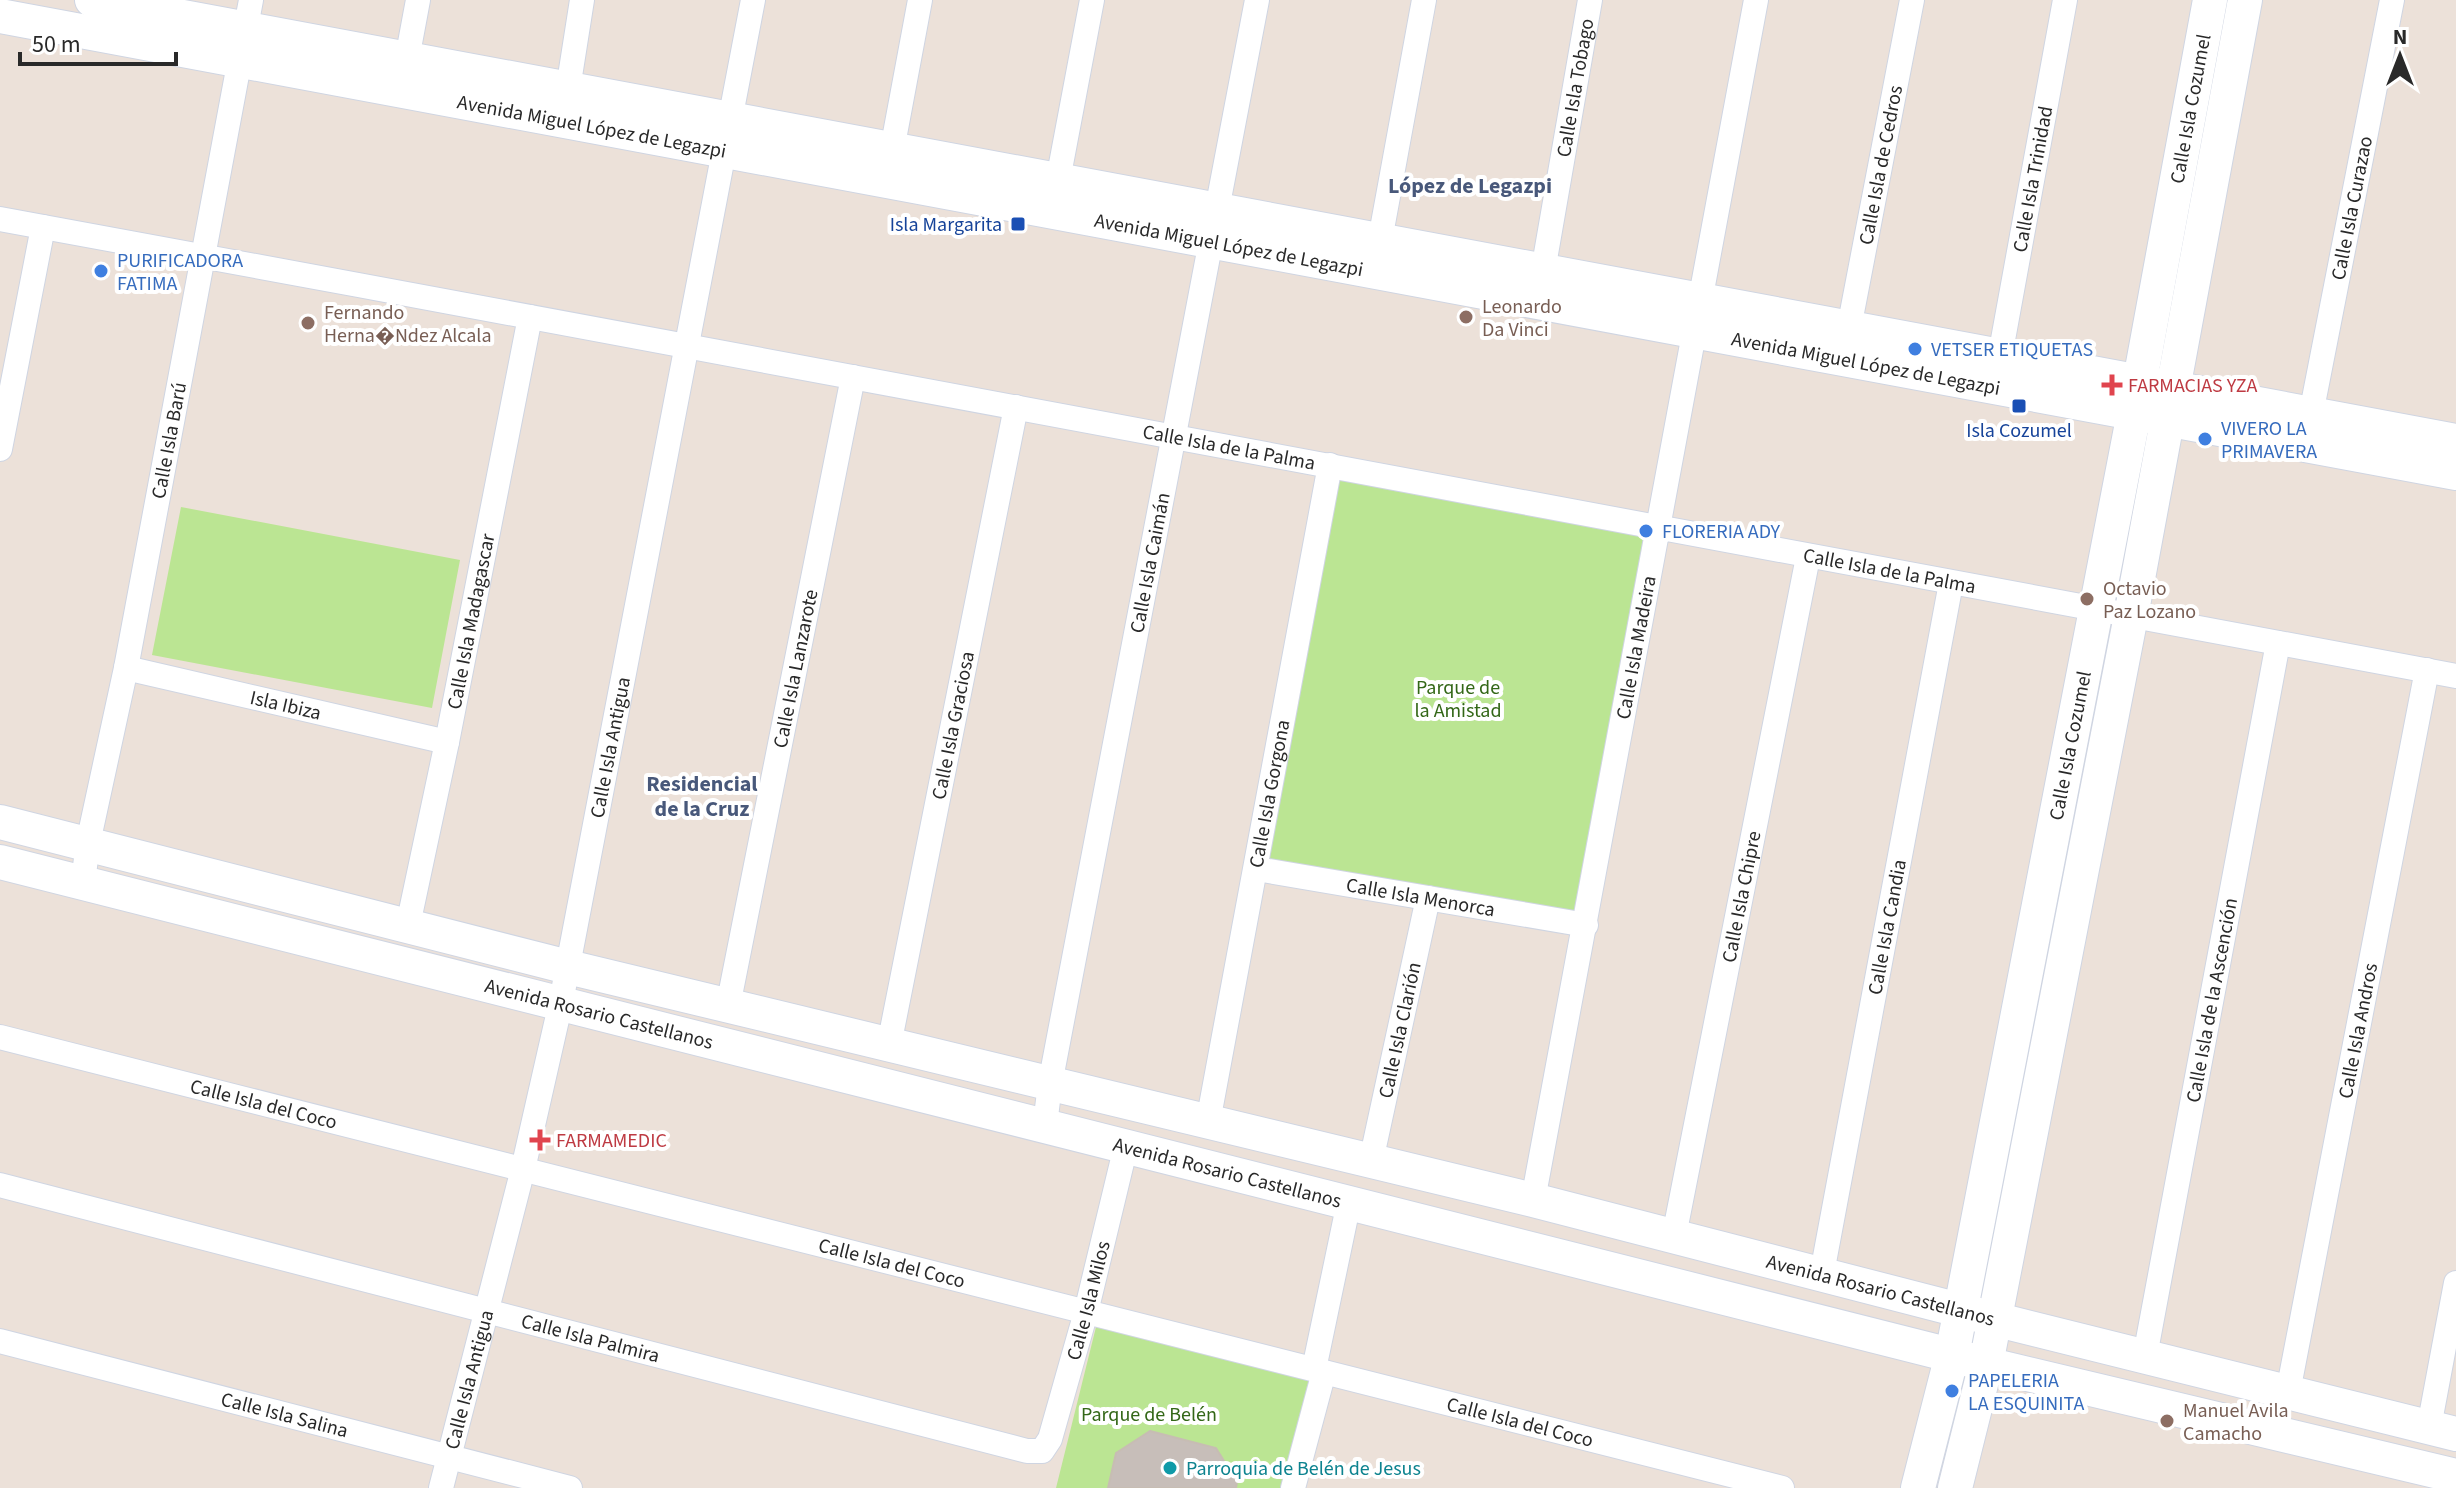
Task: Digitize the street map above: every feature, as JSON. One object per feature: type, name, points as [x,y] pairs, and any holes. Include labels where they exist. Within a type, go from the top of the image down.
[{"type":"street","name":"Avenida Miguel López de Legazpi","points":[[92,0],[568,89],[728,135],[892,150],[1058,180],[1214,226],[1380,240],[1543,271],[1697,316],[1849,328],[2000,356],[2136,398]]},
{"type":"street","points":[[407,59],[418,0]]},
{"type":"street","points":[[568,89],[582,0]]},
{"type":"street","name":"Calle Isla Antigua","points":[[441,1488],[523,1169],[561,1002],[753,0]]},
{"type":"street","points":[[892,150],[920,0]]},
{"type":"street","points":[[1058,180],[1092,0]]},
{"type":"street","name":"Calle Isla Caimán","points":[[1045,1125],[1050,1084],[1257,0]]},
{"type":"street","points":[[1380,240],[1424,0]]},
{"type":"street","name":"Calle Isla Tobago","points":[[1543,271],[1590,0]]},
{"type":"street","name":"Calle Isla Madeira","points":[[1533,1200],[1756,0]]},
{"type":"street","name":"Calle Isla de Cedros","points":[[1849,328],[1912,0]]},
{"type":"street","name":"Calle Isla Trinidad","points":[[2000,356],[2065,0]]},
{"type":"street","name":"Calle Isla Cozumel","points":[[1918,1488],[1952,1355],[2210,0]]},
{"type":"street","name":"Calle Isla Cozumel","points":[[1955,1488],[1986,1364],[2131,616],[2245,0]]},
{"type":"street","name":"Calle Isla Curazao","points":[[2311,414],[2392,0]]},
{"type":"street","name":"Avenida Miguel López de Legazpi","points":[[0,16],[246,30],[728,135],[2170,404],[2456,473]]},
{"type":"street","name":"Calle Isla Barú","points":[[83,882],[88,843],[126,668],[246,30]]},
{"type":"street","name":"Calle Isla de la Palma","points":[[0,219],[1175,435],[1808,557],[2456,676]]},
{"type":"street","points":[[0,449],[43,227]]},
{"type":"street","name":"Calle Isla Madagascar","points":[[408,925],[530,317]]},
{"type":"street","name":"Calle Isla Lanzarote","points":[[728,1006],[853,377]]},
{"type":"street","name":"Avenida Miguel López de Legazpi","points":[[2170,404],[2311,414],[2456,441]]},
{"type":"street","name":"Calle Isla Graciosa","points":[[889,1045],[1016,407]]},
{"type":"street","name":"Calle Isla Gorgona","points":[[1208,1122],[1330,465]]},
{"type":"street","name":"Calle Isla Chipre","points":[[1674,1236],[1808,557]]},
{"type":"street","name":"Calle Isla Candia","points":[[1822,1273],[1951,583]]},
{"type":"street","name":"Calle Isla de la Ascención","points":[[2145,1356],[2278,643]]},
{"type":"street","name":"Isla Ibiza","points":[[126,668],[447,742]]},
{"type":"street","name":"Calle Isla Andros","points":[[2288,1392],[2427,670]]},
{"type":"street","name":"Avenida Rosario Castellanos","points":[[0,822],[568,967],[1533,1200],[2442,1430]]},
{"type":"street","name":"Avenida Rosario Castellanos","points":[[0,862],[1986,1364],[2456,1476]]},
{"type":"street","name":"Calle Isla Menorca","points":[[1257,869],[1586,925]]},
{"type":"street","name":"Calle Isla Clarión","points":[[1371,1161],[1428,898]]},
{"type":"street","name":"Calle Isla del Coco","points":[[0,1037],[1782,1488]]},
{"type":"street","name":"Calle Isla Milos","points":[[1042,1451],[1050,1439],[1086,1312],[1126,1146]]},
{"type":"street","name":"Calle Isla Palmira","points":[[0,1185],[486,1313],[1027,1451],[1042,1451]]},
{"type":"street","points":[[1293,1488],[1319,1370],[1349,1202]]},
{"type":"street","points":[[2442,1430],[2456,1283]]},
{"type":"street","name":"Calle Isla Salina","points":[[0,1341],[570,1488]]},
{"type":"green space","name":"Parque de la Amistad","points":[[1337,474],[1651,533],[1581,916],[1266,863]]},
{"type":"green space","points":[[181,507],[460,560],[432,708],[152,655]]},
{"type":"green space","name":"Parque de Belén","points":[[1096,1327],[1310,1381],[1283,1488],[1056,1488]]},
{"type":"building","name":"Parroquia de Belén de Jesus","points":[[1150,1431],[1216,1448],[1237,1482],[1236,1488],[1108,1488],[1116,1453]]},
{"type":"place","name":"Isla Margarita","points":[[1018,224]]},
{"type":"place","name":"PURIFICADORA FATIMA","points":[[101,271]]},
{"type":"place","name":"Leonardo Da Vinci","points":[[1466,317]]},
{"type":"place","name":"Fernando Herna�Ndez Alcala","points":[[308,323]]},
{"type":"place","name":"VETSER ETIQUETAS","points":[[1915,349]]},
{"type":"place","name":"FARMACIAS YZA","points":[[2112,385]]},
{"type":"place","name":"Isla Cozumel","points":[[2019,406]]},
{"type":"place","name":"VIVERO LA PRIMAVERA","points":[[2205,439]]},
{"type":"place","name":"FLORERIA ADY","points":[[1646,531]]},
{"type":"place","name":"Octavio Paz Lozano","points":[[2087,599]]},
{"type":"place","name":"FARMAMEDIC","points":[[540,1140]]},
{"type":"place","name":"PAPELERIA LA ESQUINITA","points":[[1952,1391]]},
{"type":"place","name":"Manuel Avila Camacho","points":[[2167,1421]]},
{"type":"place","name":"Parroquia de Belén de Jesus","points":[[1170,1468]]},
{"type":"district","name":"López de Legazpi","points":[[1470,185]]},
{"type":"district","name":"Residencial de la Cruz","points":[[702,796]]}]
